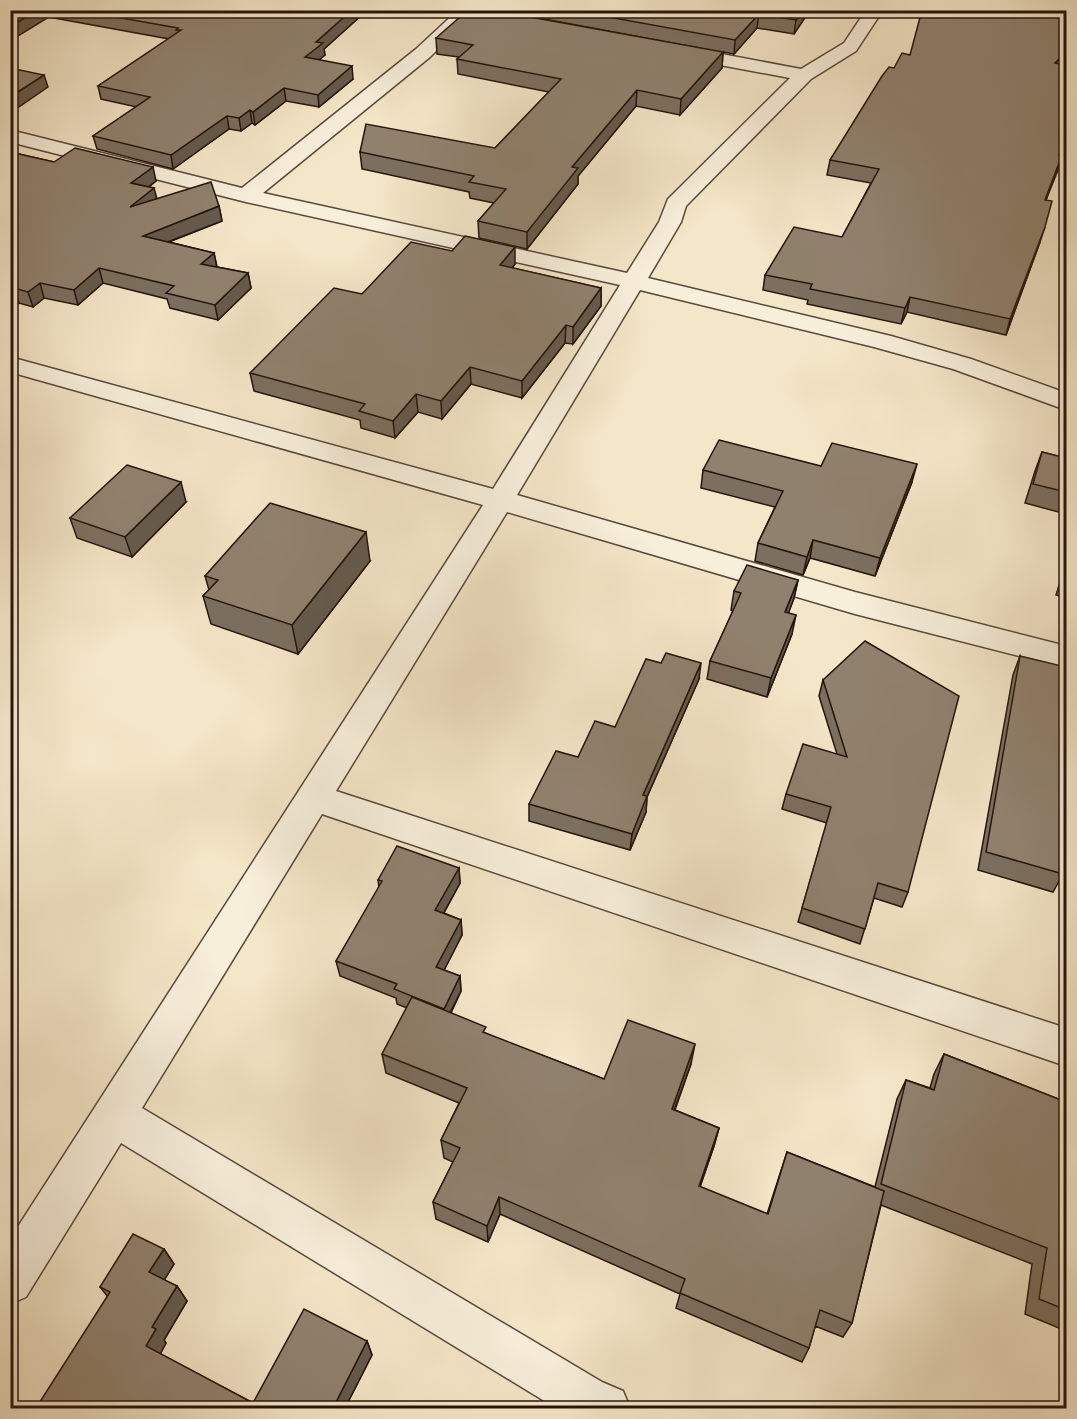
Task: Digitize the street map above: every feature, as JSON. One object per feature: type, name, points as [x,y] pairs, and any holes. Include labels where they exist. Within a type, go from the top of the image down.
[{"type":"street","points":[[10,1281],[500,500],[670,222],[676,204],[804,75],[850,47],[875,10]]},
{"type":"street","points":[[246,196],[423,53],[467,12],[489,17]]},
{"type":"street","points":[[664,49],[804,75]]},
{"type":"street","points":[[10,136],[246,196],[632,282],[882,341],[962,364],[1066,402]]},
{"type":"street","points":[[10,364],[500,500],[855,603],[1066,657]]},
{"type":"street","points":[[313,797],[1066,1047]]},
{"type":"street","points":[[114,1114],[575,1393],[606,1408]]},
{"type":"building","points":[[10,10],[37,10],[10,27]]},
{"type":"building","points":[[76,10],[352,10],[316,42],[323,43],[305,57],[352,66],[318,95],[284,88],[253,112],[250,110],[239,118],[227,116],[171,155],[93,136],[150,97],[98,86],[181,30]]},
{"type":"building","points":[[468,10],[492,10],[723,52],[681,99],[637,90],[572,167],[578,168],[527,232],[478,221],[506,189],[469,182],[474,176],[360,152],[366,124],[495,148],[561,79],[457,59],[473,45],[436,38]]},
{"type":"building","points":[[570,10],[803,10],[796,20],[759,14],[735,40]]},
{"type":"building","points":[[922,10],[1066,10],[1066,52],[1055,63],[1066,65],[1066,138],[1045,200],[1052,201],[1045,227],[1010,319],[910,297],[905,308],[810,289],[812,284],[765,275],[794,227],[842,237],[879,169],[830,160],[882,76],[889,67],[894,68],[902,53],[910,55]]},
{"type":"building","points":[[10,68],[44,75],[10,97]]},
{"type":"building","points":[[75,148],[153,167],[131,183],[154,188],[130,207],[211,182],[219,206],[143,236],[214,253],[201,264],[248,273],[215,305],[166,293],[174,286],[99,268],[74,290],[40,283],[28,292],[14,288],[10,290],[10,152],[54,162]]},
{"type":"building","points":[[465,236],[515,247],[500,265],[601,288],[573,327],[566,325],[522,381],[470,367],[441,401],[416,394],[393,421],[359,411],[365,404],[250,373],[334,288],[362,294],[411,242],[452,251]]},
{"type":"building","points":[[719,440],[821,466],[832,443],[917,464],[880,558],[813,540],[807,557],[758,543],[783,491],[703,470]]},
{"type":"building","points":[[1042,452],[1066,458],[1066,492],[1033,484]]},
{"type":"building","points":[[127,465],[181,482],[125,537],[70,518]]},
{"type":"building","points":[[270,503],[366,532],[292,625],[203,596],[218,580],[205,576]]},
{"type":"building","points":[[747,565],[798,580],[785,612],[796,615],[771,678],[710,661],[741,593],[734,591]]},
{"type":"building","points":[[865,641],[959,696],[908,892],[878,883],[865,929],[802,908],[831,807],[786,794],[803,744],[847,757],[823,680]]},
{"type":"building","points":[[666,653],[701,663],[643,795],[647,796],[632,834],[529,804],[556,751],[578,757],[595,721],[615,727],[646,659],[661,663]]},
{"type":"building","points":[[1020,656],[1066,667],[1066,851],[1063,874],[986,852]]},
{"type":"building","points":[[397,846],[459,868],[435,910],[461,920],[436,967],[460,976],[444,1009],[394,989],[397,984],[336,961],[382,881],[378,880]]},
{"type":"building","points":[[412,997],[486,1027],[483,1032],[604,1079],[628,1020],[695,1044],[672,1109],[719,1128],[699,1186],[768,1214],[787,1152],[884,1191],[852,1323],[820,1310],[809,1348],[680,1293],[685,1279],[499,1197],[487,1226],[433,1202],[460,1148],[441,1140],[467,1088],[382,1054]]},
{"type":"building","points":[[944,1054],[1066,1102],[1066,1310],[1039,1299],[1047,1248],[881,1184],[906,1080],[934,1090]]},
{"type":"building","points":[[133,1234],[164,1249],[149,1272],[177,1286],[152,1327],[156,1329],[146,1346],[253,1403],[304,1309],[367,1341],[333,1408],[44,1408],[38,1405],[110,1292],[100,1287]]}]
